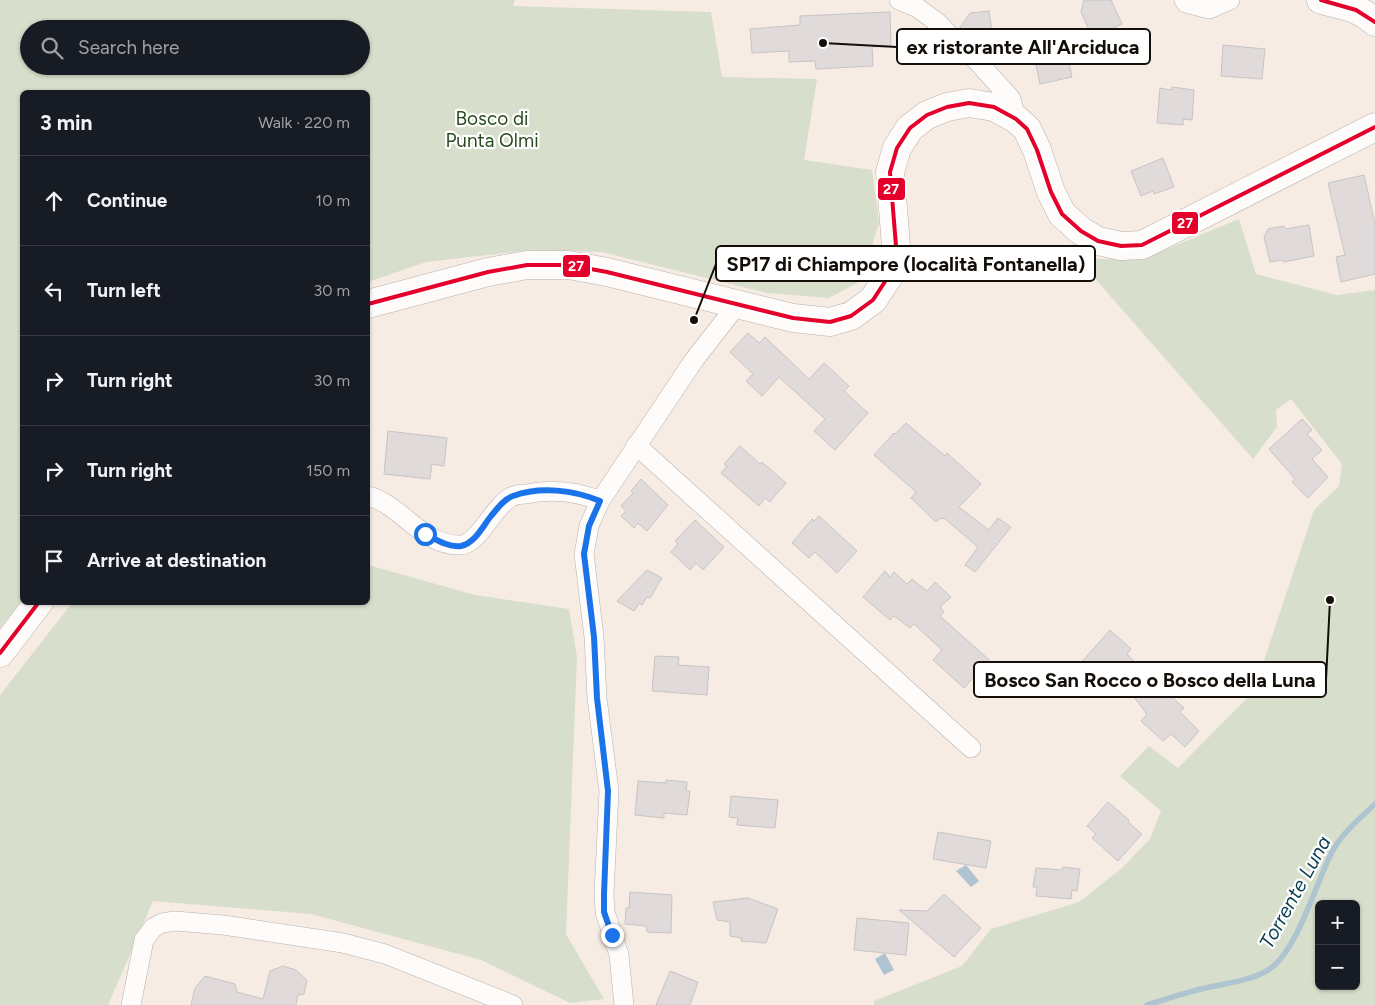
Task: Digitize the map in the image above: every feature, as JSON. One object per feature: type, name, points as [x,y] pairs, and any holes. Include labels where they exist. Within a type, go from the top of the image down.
[{"type":"street","points":[[898,0],[918,8],[938,23],[982,66],[1011,99],[1016,119]]},
{"type":"street","points":[[1184,1],[1209,9],[1230,0]]},
{"type":"street","points":[[1321,0],[1350,6],[1364,12],[1375,22]]},
{"type":"street","points":[[370,303],[488,272],[527,265],[569,265],[607,272],[793,318],[830,322],[851,316],[873,300],[890,274],[896,246],[890,172],[897,148],[910,128],[926,115],[947,107],[969,103],[994,107],[1016,119],[1027,129],[1062,214],[1081,231],[1098,241],[1121,246],[1142,245],[1375,127]]},
{"type":"street","points":[[624,1005],[619,955],[604,912],[608,791],[597,698],[594,637],[584,554],[589,526],[600,501],[694,360],[737,305]]},
{"type":"street","points":[[636,445],[971,748]]},
{"type":"street","points":[[370,497],[398,512],[425,534],[443,543],[462,546],[475,538],[502,504],[512,496],[540,491],[568,492],[600,501]]},
{"type":"street","points":[[0,653],[38,605]]},
{"type":"street","points":[[131,1005],[144,940],[153,928],[162,923],[175,921],[232,926],[343,943],[385,954],[513,1005]]},
{"type":"green space","name":"Bosco di Punta Olmi","points":[[0,0],[515,0],[513,6],[711,12],[722,77],[817,79],[804,160],[872,170],[879,223],[861,281],[829,298],[767,293],[602,252],[532,250],[426,262],[370,281],[370,90],[20,90],[20,603],[0,628]]},
{"type":"green space","points":[[1239,219],[1256,274],[1337,295],[1375,290],[1375,1005],[874,1005],[874,1001],[962,966],[991,929],[1079,902],[1122,868],[1150,839],[1161,811],[1120,776],[1149,746],[1178,768],[1254,691],[1314,510],[1339,486],[1342,464],[1291,399],[1276,410],[1277,427],[1253,459],[1070,250],[1099,259],[1143,259]]},
{"type":"green space","points":[[370,566],[475,595],[569,609],[577,657],[566,934],[604,999],[570,1003],[481,960],[311,914],[153,901],[108,1005],[0,1005],[0,695],[70,605],[370,605]]},
{"type":"water","points":[[966,865],[979,881],[971,887],[956,871]]},
{"type":"water","points":[[885,953],[894,970],[884,975],[875,959]]},
{"type":"building","points":[[1084,0],[1111,0],[1122,24],[1115,27],[1118,32],[1095,43],[1081,12]]},
{"type":"building","points":[[989,11],[992,31],[981,34],[975,44],[959,29],[970,13]]},
{"type":"building","points":[[890,12],[891,46],[872,47],[873,66],[816,69],[815,61],[789,62],[789,51],[752,53],[750,29],[800,25],[800,16]]},
{"type":"building","points":[[1053,33],[1058,55],[1067,53],[1072,77],[1040,84],[1030,38]]},
{"type":"building","points":[[1223,45],[1265,49],[1262,79],[1221,76]]},
{"type":"building","points":[[1172,87],[1194,90],[1192,120],[1183,119],[1183,125],[1157,123],[1160,88],[1171,90]]},
{"type":"building","points":[[1163,158],[1174,187],[1154,194],[1153,191],[1141,196],[1131,171]]},
{"type":"building","points":[[1364,175],[1375,224],[1375,274],[1341,282],[1336,257],[1345,255],[1328,183]]},
{"type":"building","points":[[1309,225],[1314,256],[1284,262],[1282,260],[1270,262],[1264,237],[1268,229],[1284,226],[1285,229]]},
{"type":"building","points":[[748,333],[759,343],[765,337],[809,379],[824,363],[849,386],[844,391],[868,413],[835,450],[814,431],[825,419],[779,377],[762,396],[746,381],[753,374],[730,352]]},
{"type":"building","points":[[1302,419],[1312,430],[1307,434],[1322,450],[1312,459],[1328,477],[1308,498],[1292,482],[1295,479],[1269,449]]},
{"type":"building","points":[[906,423],[945,456],[947,453],[981,484],[959,507],[989,530],[998,518],[1011,527],[975,572],[965,565],[978,547],[944,518],[936,522],[911,498],[916,492],[874,455]]},
{"type":"building","points":[[388,431],[447,438],[444,466],[432,464],[430,479],[384,474]]},
{"type":"building","points":[[740,446],[786,483],[770,502],[765,498],[759,506],[721,473],[727,466],[724,464]]},
{"type":"building","points":[[641,479],[668,505],[647,531],[638,523],[634,528],[621,516],[626,511],[621,506],[633,493],[631,491]]},
{"type":"building","points":[[819,516],[857,551],[837,573],[815,552],[809,558],[792,543],[812,519],[814,521]]},
{"type":"building","points":[[695,520],[724,547],[703,570],[696,563],[690,570],[671,552],[678,544],[675,541]]},
{"type":"building","points":[[647,570],[662,578],[650,598],[647,597],[642,605],[639,603],[634,611],[617,601]]},
{"type":"building","points":[[885,571],[890,577],[894,572],[907,584],[912,579],[927,591],[935,582],[951,597],[940,607],[944,612],[940,616],[996,666],[979,684],[973,678],[964,688],[933,660],[942,650],[914,624],[910,628],[894,616],[890,620],[863,597]]},
{"type":"building","points":[[1110,630],[1131,649],[1127,654],[1142,670],[1184,708],[1180,712],[1199,731],[1185,747],[1171,734],[1163,741],[1141,721],[1147,714],[1126,687],[1117,697],[1080,664]]},
{"type":"building","points":[[655,656],[679,657],[678,665],[709,667],[707,695],[652,691]]},
{"type":"building","points":[[666,780],[687,782],[686,790],[690,791],[687,815],[664,813],[664,818],[635,815],[638,781],[666,783]]},
{"type":"building","points":[[731,796],[778,800],[775,828],[737,825],[738,818],[729,817]]},
{"type":"building","points":[[1108,802],[1142,834],[1118,861],[1092,838],[1096,834],[1087,826]]},
{"type":"building","points":[[938,832],[991,841],[986,868],[933,859]]},
{"type":"building","points":[[1063,867],[1080,869],[1077,891],[1072,890],[1071,899],[1036,896],[1037,887],[1033,887],[1036,868],[1062,870]]},
{"type":"building","points":[[630,892],[672,895],[671,933],[647,932],[646,926],[625,924]]},
{"type":"building","points":[[944,894],[981,928],[954,957],[899,910],[927,911]]},
{"type":"building","points":[[748,898],[778,909],[766,943],[741,941],[742,938],[730,936],[730,922],[717,920],[713,902]]},
{"type":"building","points":[[857,918],[909,923],[906,955],[854,950]]},
{"type":"building","points":[[283,966],[296,970],[307,980],[304,994],[298,995],[296,1005],[191,1005],[195,988],[205,976],[235,984],[237,992],[263,999],[270,971]]},
{"type":"building","points":[[670,971],[698,982],[690,1005],[656,1005]]},
{"type":"waterway","name":"Torrente Luna","points":[[1147,1005],[1191,992],[1248,979],[1271,968],[1281,959],[1298,931],[1336,845],[1352,826],[1375,804]]},
{"type":"transit line","name":"27","points":[[1321,0],[1356,10],[1375,22]]},
{"type":"transit line","name":"27","points":[[370,303],[488,272],[527,265],[569,265],[607,272],[793,318],[830,322],[851,316],[873,300],[890,274],[896,246],[890,172],[897,148],[910,128],[927,115],[947,107],[969,103],[994,107],[1016,119],[1027,129],[1037,150],[1051,192],[1062,214],[1081,231],[1098,241],[1121,246],[1142,245],[1375,127]]},
{"type":"transit line","name":"27","points":[[0,653],[37,605]]},
{"type":"place","name":"ex ristorante All'Arciduca","points":[[823,43]]},
{"type":"place","name":"SP17 di Chiampore (località Fontanella)","points":[[694,320]]},
{"type":"place","name":"Bosco San Rocco o Bosco della Luna","points":[[1330,600]]},
{"type":"route","points":[[425,534],[443,543],[462,546],[475,538],[502,504],[512,496],[540,491],[568,492],[600,501],[589,526],[584,554],[594,637],[597,698],[608,791],[604,912],[612,935]]}]
